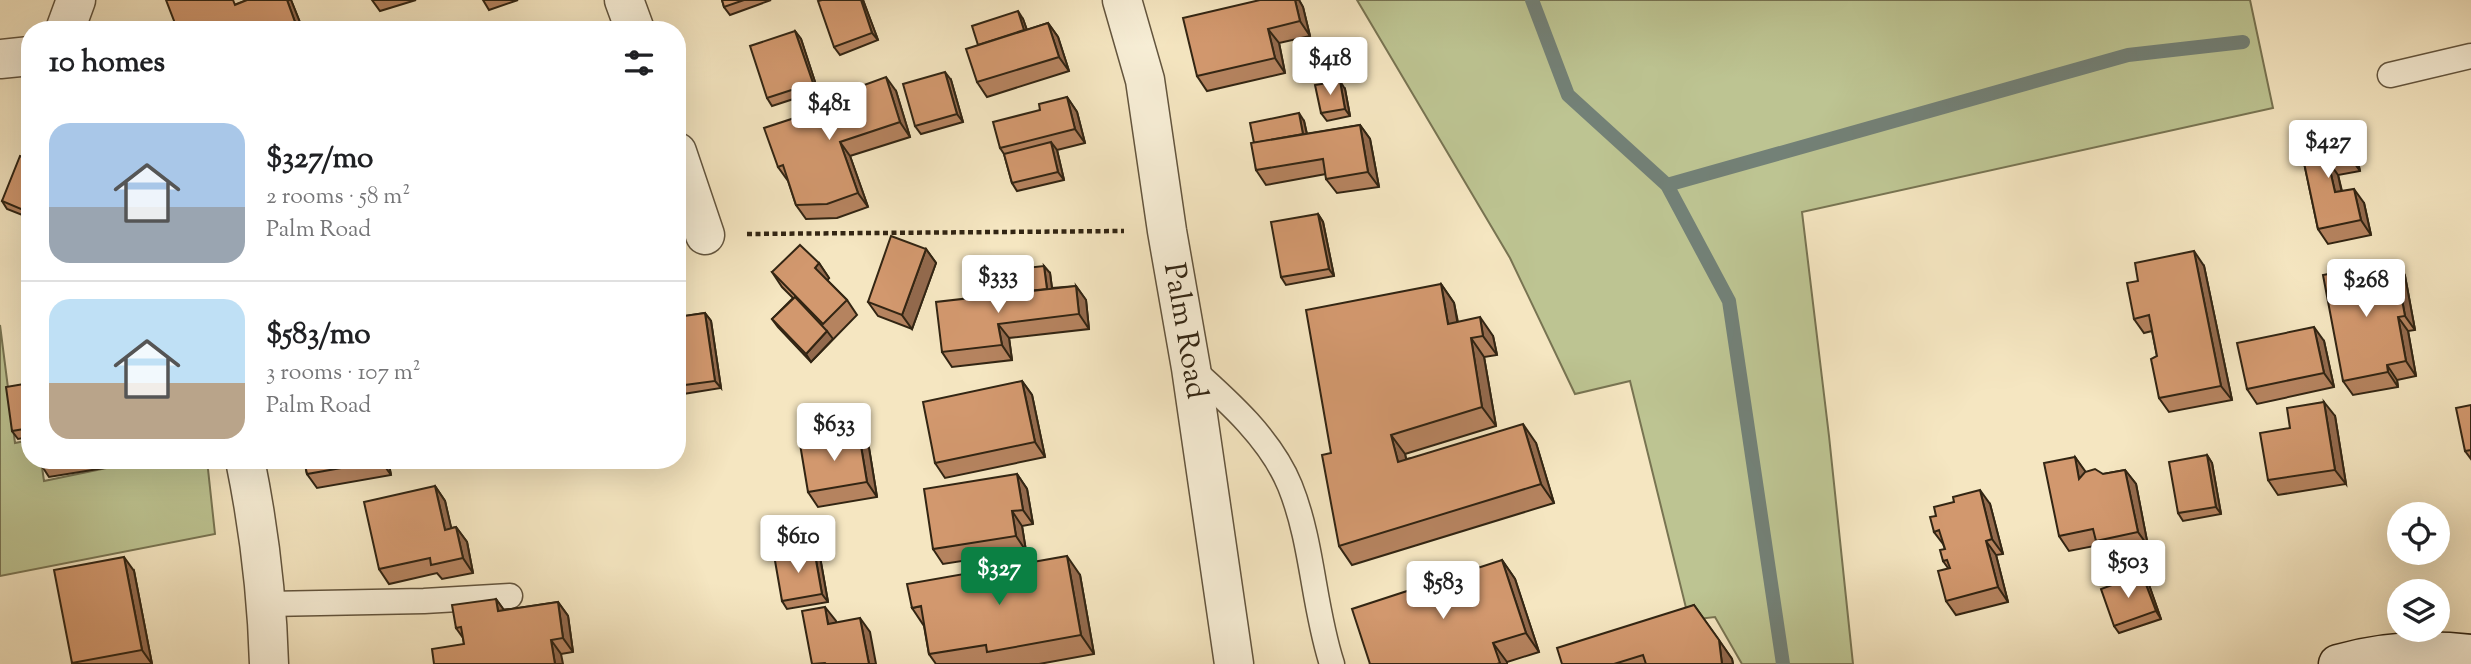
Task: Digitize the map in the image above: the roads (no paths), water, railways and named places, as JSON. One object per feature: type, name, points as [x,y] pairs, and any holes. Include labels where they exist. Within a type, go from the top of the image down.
[{"type":"street","points":[[68,21],[76,0]]},
{"type":"street","points":[[624,0],[632,21]]},
{"type":"street","name":"Palm Road","points":[[1122,0],[1144,80],[1191,368],[1234,664]]},
{"type":"street","points":[[0,59],[21,57]]},
{"type":"street","points":[[686,178],[705,234]]},
{"type":"street","points":[[247,469],[268,604],[269,664]]},
{"type":"street","points":[[2338,664],[2400,653],[2471,654]]},
{"type":"lane","points":[[2390,75],[2471,56]]},
{"type":"lane","points":[[1191,368],[1227,400],[1268,449],[1290,486],[1332,664]]},
{"type":"lane","points":[[268,604],[424,601],[510,596]]},
{"type":"waterway","points":[[1532,0],[1568,95],[1667,185],[1729,301],[1783,664]]},
{"type":"waterway","points":[[1667,185],[2128,55],[2243,42]]}]
